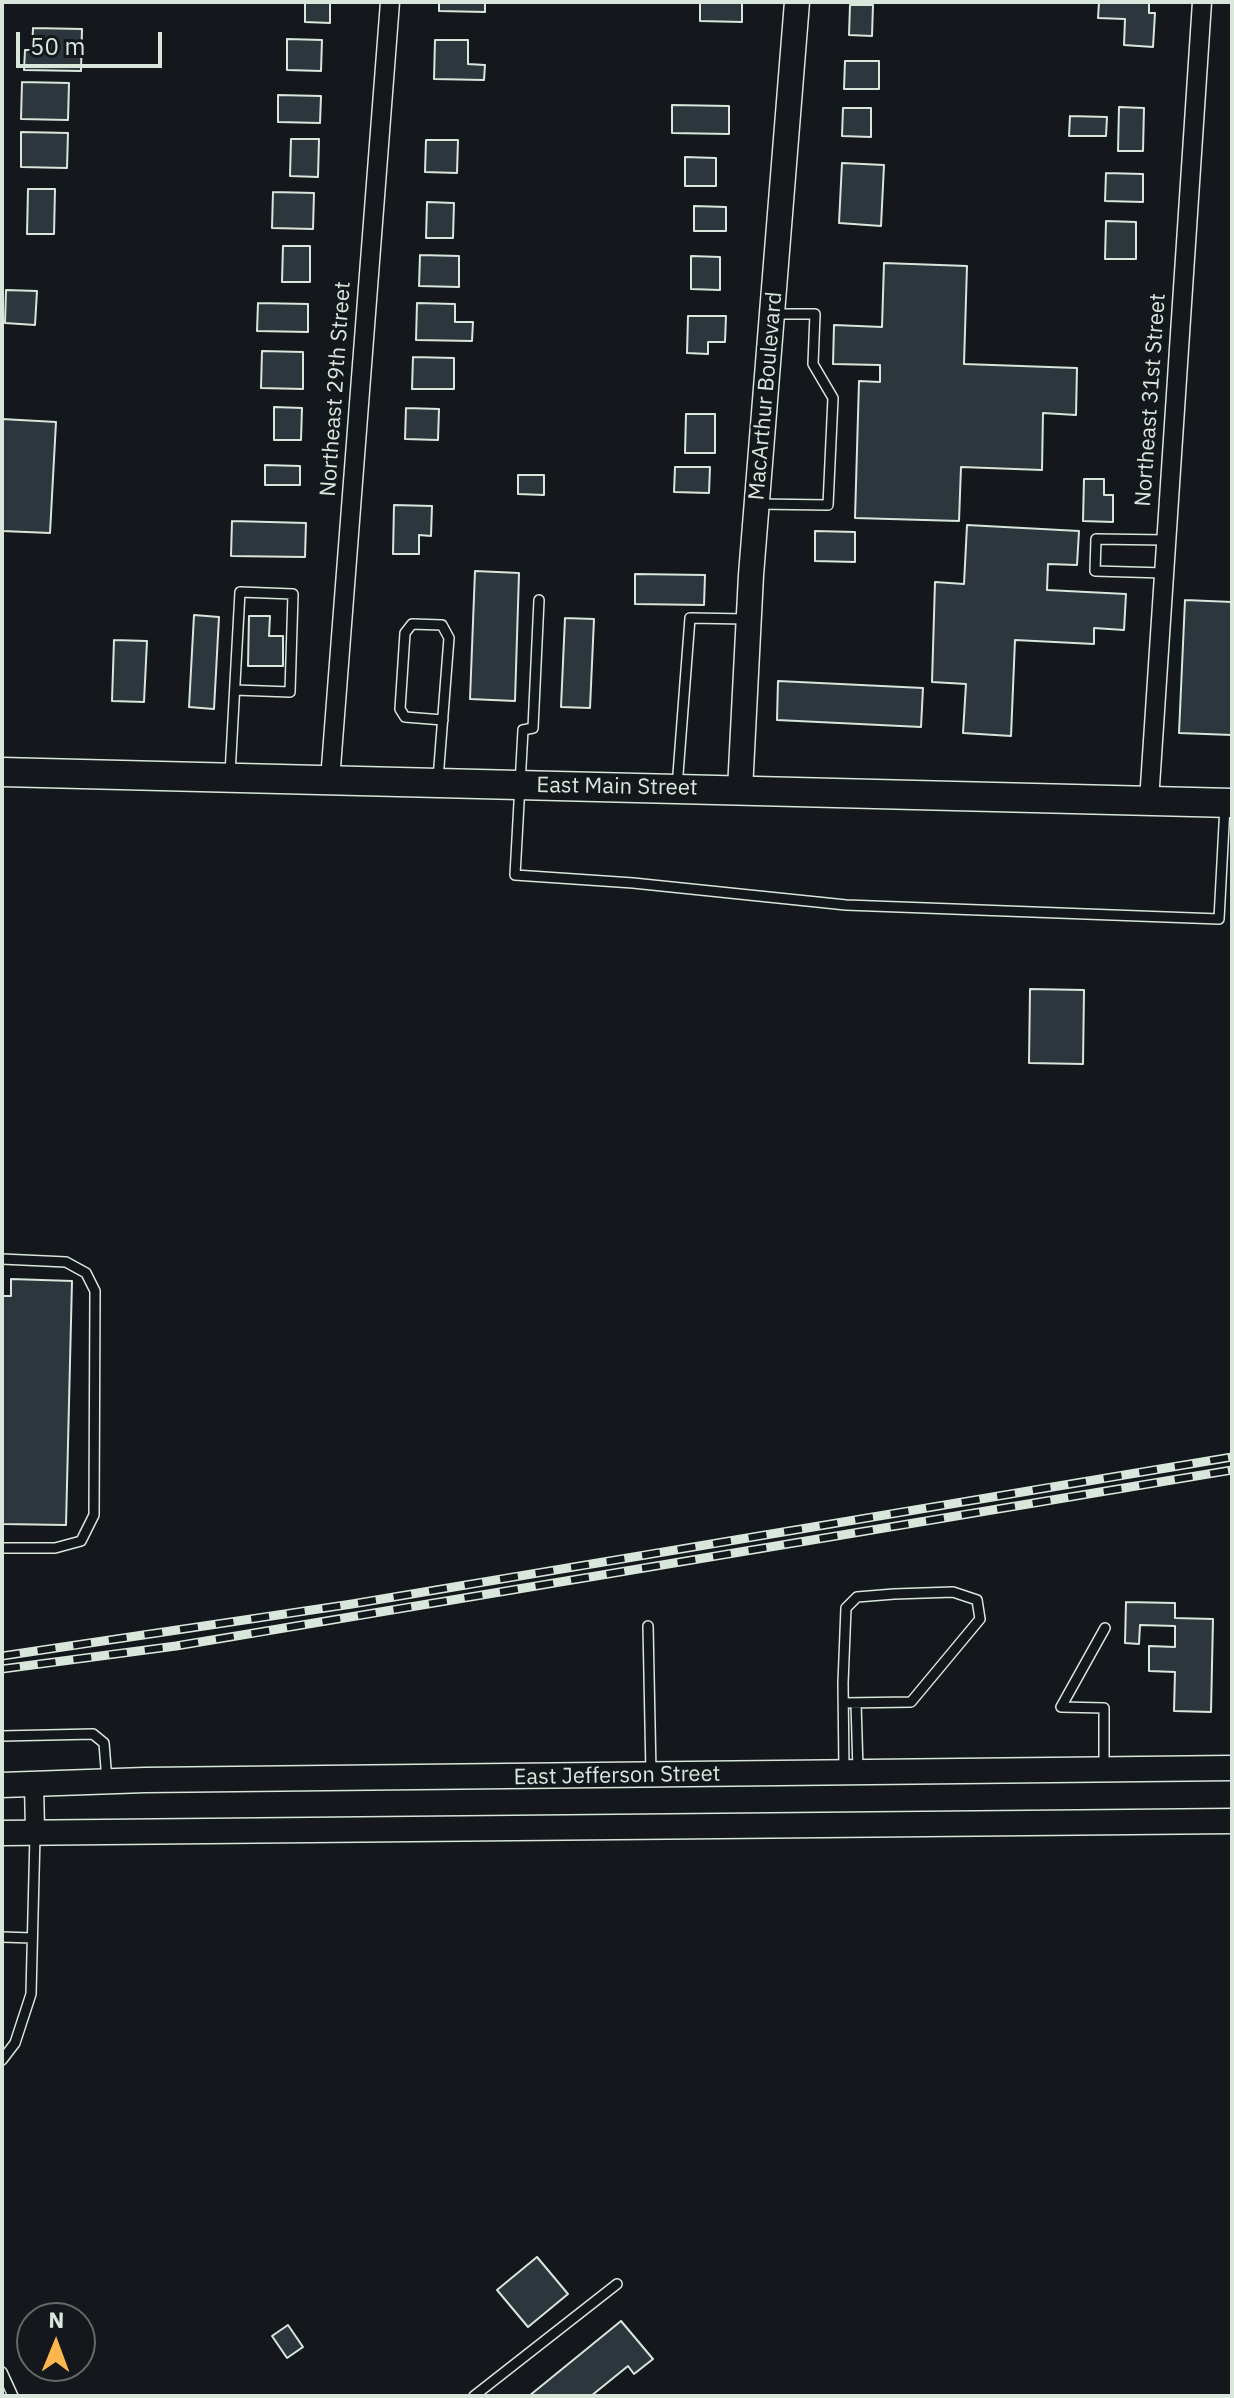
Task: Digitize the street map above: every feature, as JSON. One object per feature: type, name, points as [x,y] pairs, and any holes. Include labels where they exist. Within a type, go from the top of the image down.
[{"type":"main road","name":"MacArthur Boulevard","points":[[740,790],[757,504],[797,2]]},
{"type":"main road","name":"East Main Street","points":[[2,772],[1229,803]]},
{"type":"main road","name":"East Jefferson Street","points":[[2,1785],[107,1781],[1232,1768]]},
{"type":"main road","points":[[2,1833],[1232,1821]]},
{"type":"street","name":"Northeast 29th Street","points":[[330,780],[390,2]]},
{"type":"street","name":"Northeast 31st Street","points":[[1149,801],[1202,2]]},
{"type":"street","points":[[34,1783],[35,1832]]},
{"type":"lane","points":[[757,504],[828,505],[833,398],[813,364],[815,314],[773,314]]},
{"type":"lane","points":[[1164,573],[1095,571],[1096,539],[1166,540]]},
{"type":"lane","points":[[230,778],[240,592],[293,594],[290,692],[235,690]]},
{"type":"lane","points":[[539,600],[533,728],[523,730],[515,875],[633,883],[846,905],[1219,919],[1229,803]]},
{"type":"lane","points":[[677,789],[690,618],[749,619]]},
{"type":"lane","points":[[438,783],[443,720],[449,638],[442,625],[412,624],[405,633],[400,709],[405,717],[443,720]]},
{"type":"lane","points":[[2,1259],[66,1262],[86,1273],[95,1291],[94,1515],[81,1541],[55,1548],[2,1548]]},
{"type":"lane","points":[[844,1703],[911,1702],[980,1619],[977,1600],[953,1592],[857,1597],[846,1608],[844,1703],[851,1771]]},
{"type":"lane","points":[[648,1626],[651,1776]]},
{"type":"lane","points":[[1104,1769],[1104,1708],[1061,1707],[1105,1628]]},
{"type":"lane","points":[[851,1771],[856,1703]]},
{"type":"lane","points":[[2,1736],[93,1734],[104,1743],[107,1781]]},
{"type":"lane","points":[[2,2060],[15,2043],[31,1994],[35,1832]]},
{"type":"lane","points":[[2,1937],[32,1938]]},
{"type":"lane","points":[[474,2396],[617,2284]]},
{"type":"lane","points":[[2,2372],[13,2396]]},
{"type":"building","points":[[305,2],[330,2],[330,23],[305,22]]},
{"type":"building","points":[[439,2],[485,2],[485,12],[439,11]]},
{"type":"building","points":[[700,2],[742,2],[742,22],[700,21]]},
{"type":"building","points":[[1099,2],[1149,2],[1149,13],[1155,13],[1153,47],[1124,45],[1125,19],[1098,18]]},
{"type":"building","points":[[850,5],[873,5],[872,36],[849,35]]},
{"type":"building","points":[[33,28],[82,29],[81,71],[24,70],[25,50],[32,50]]},
{"type":"building","points":[[287,39],[322,40],[321,71],[287,70]]},
{"type":"building","points":[[435,40],[468,40],[468,64],[485,65],[484,80],[434,79]]},
{"type":"building","points":[[845,61],[879,61],[879,89],[844,89]]},
{"type":"building","points":[[22,82],[69,83],[68,120],[21,119]]},
{"type":"building","points":[[278,95],[321,96],[320,123],[278,122]]},
{"type":"building","points":[[672,105],[729,106],[729,134],[672,133]]},
{"type":"building","points":[[1119,107],[1144,108],[1143,151],[1118,151]]},
{"type":"building","points":[[843,108],[871,108],[871,137],[842,136]]},
{"type":"building","points":[[1070,116],[1107,117],[1106,136],[1069,136]]},
{"type":"building","points":[[21,132],[68,133],[67,168],[21,167]]},
{"type":"building","points":[[291,139],[319,139],[318,177],[290,176]]},
{"type":"building","points":[[426,140],[458,140],[457,173],[425,172]]},
{"type":"building","points":[[685,157],[716,158],[716,186],[685,186]]},
{"type":"building","points":[[842,163],[884,165],[881,226],[839,223]]},
{"type":"building","points":[[1106,173],[1143,174],[1143,202],[1105,201]]},
{"type":"building","points":[[28,189],[55,189],[54,234],[27,234]]},
{"type":"building","points":[[273,192],[314,193],[313,229],[272,228]]},
{"type":"building","points":[[427,202],[454,203],[453,238],[426,238]]},
{"type":"building","points":[[694,206],[726,207],[726,231],[694,231]]},
{"type":"building","points":[[1106,221],[1136,222],[1136,259],[1105,259]]},
{"type":"building","points":[[283,246],[310,246],[310,282],[282,282]]},
{"type":"building","points":[[420,255],[459,256],[459,287],[419,286]]},
{"type":"building","points":[[691,256],[720,257],[720,290],[691,289]]},
{"type":"building","points":[[884,263],[967,266],[964,364],[1077,368],[1076,415],[1043,413],[1042,470],[961,467],[959,521],[855,518],[859,381],[880,382],[880,365],[833,364],[834,325],[882,327]]},
{"type":"building","points":[[6,290],[37,291],[35,325],[5,323]]},
{"type":"building","points":[[258,303],[308,304],[308,332],[257,331]]},
{"type":"building","points":[[417,303],[455,304],[455,322],[473,322],[472,341],[416,340]]},
{"type":"building","points":[[688,316],[726,316],[725,342],[708,342],[708,354],[687,353]]},
{"type":"building","points":[[262,351],[303,352],[303,389],[261,388]]},
{"type":"building","points":[[413,357],[454,358],[454,389],[412,389]]},
{"type":"building","points":[[274,407],[302,408],[301,440],[274,440]]},
{"type":"building","points":[[406,408],[439,409],[438,440],[405,439]]},
{"type":"building","points":[[686,414],[715,414],[715,453],[685,453]]},
{"type":"building","points":[[2,419],[56,422],[50,533],[2,531]]},
{"type":"building","points":[[265,465],[300,466],[300,485],[265,485]]},
{"type":"building","points":[[675,467],[710,467],[709,493],[674,492]]},
{"type":"building","points":[[518,475],[544,475],[544,495],[518,494]]},
{"type":"building","points":[[1084,479],[1104,479],[1104,495],[1113,495],[1113,522],[1083,521]]},
{"type":"building","points":[[394,505],[432,506],[431,536],[419,535],[419,554],[393,554]]},
{"type":"building","points":[[232,521],[306,523],[305,557],[231,556]]},
{"type":"building","points":[[967,525],[1079,531],[1077,565],[1048,564],[1047,590],[1126,594],[1124,630],[1094,628],[1094,644],[1015,640],[1011,736],[963,733],[966,684],[932,682],[935,582],[964,584]]},
{"type":"building","points":[[815,531],[855,532],[855,562],[815,561]]},
{"type":"building","points":[[475,571],[519,573],[515,701],[470,699]]},
{"type":"building","points":[[635,574],[705,575],[704,605],[635,604]]},
{"type":"building","points":[[1185,600],[1232,602],[1232,735],[1179,733]]},
{"type":"building","points":[[194,615],[219,617],[214,709],[189,707]]},
{"type":"building","points":[[249,616],[270,616],[269,636],[283,636],[283,666],[248,666]]},
{"type":"building","points":[[565,618],[594,619],[590,708],[561,707]]},
{"type":"building","points":[[114,640],[147,641],[144,702],[112,701]]},
{"type":"building","points":[[778,681],[923,688],[921,727],[777,720]]},
{"type":"building","points":[[1030,989],[1084,990],[1083,1064],[1029,1063]]},
{"type":"building","points":[[11,1279],[72,1281],[66,1525],[2,1524],[2,1296],[11,1296]]},
{"type":"building","points":[[1126,1602],[1175,1603],[1175,1618],[1213,1619],[1211,1712],[1174,1711],[1175,1672],[1149,1671],[1149,1646],[1175,1647],[1175,1626],[1140,1625],[1139,1644],[1125,1643]]},
{"type":"building","points":[[537,2257],[568,2294],[528,2327],[497,2290]]},
{"type":"building","points":[[621,2321],[653,2359],[634,2374],[628,2366],[591,2396],[529,2396]]},
{"type":"building","points":[[288,2325],[303,2347],[287,2358],[272,2336]]},
{"type":"railway","points":[[2,1656],[352,1604],[1232,1457]]},
{"type":"railway","points":[[2,1669],[176,1646],[1232,1470]]}]
